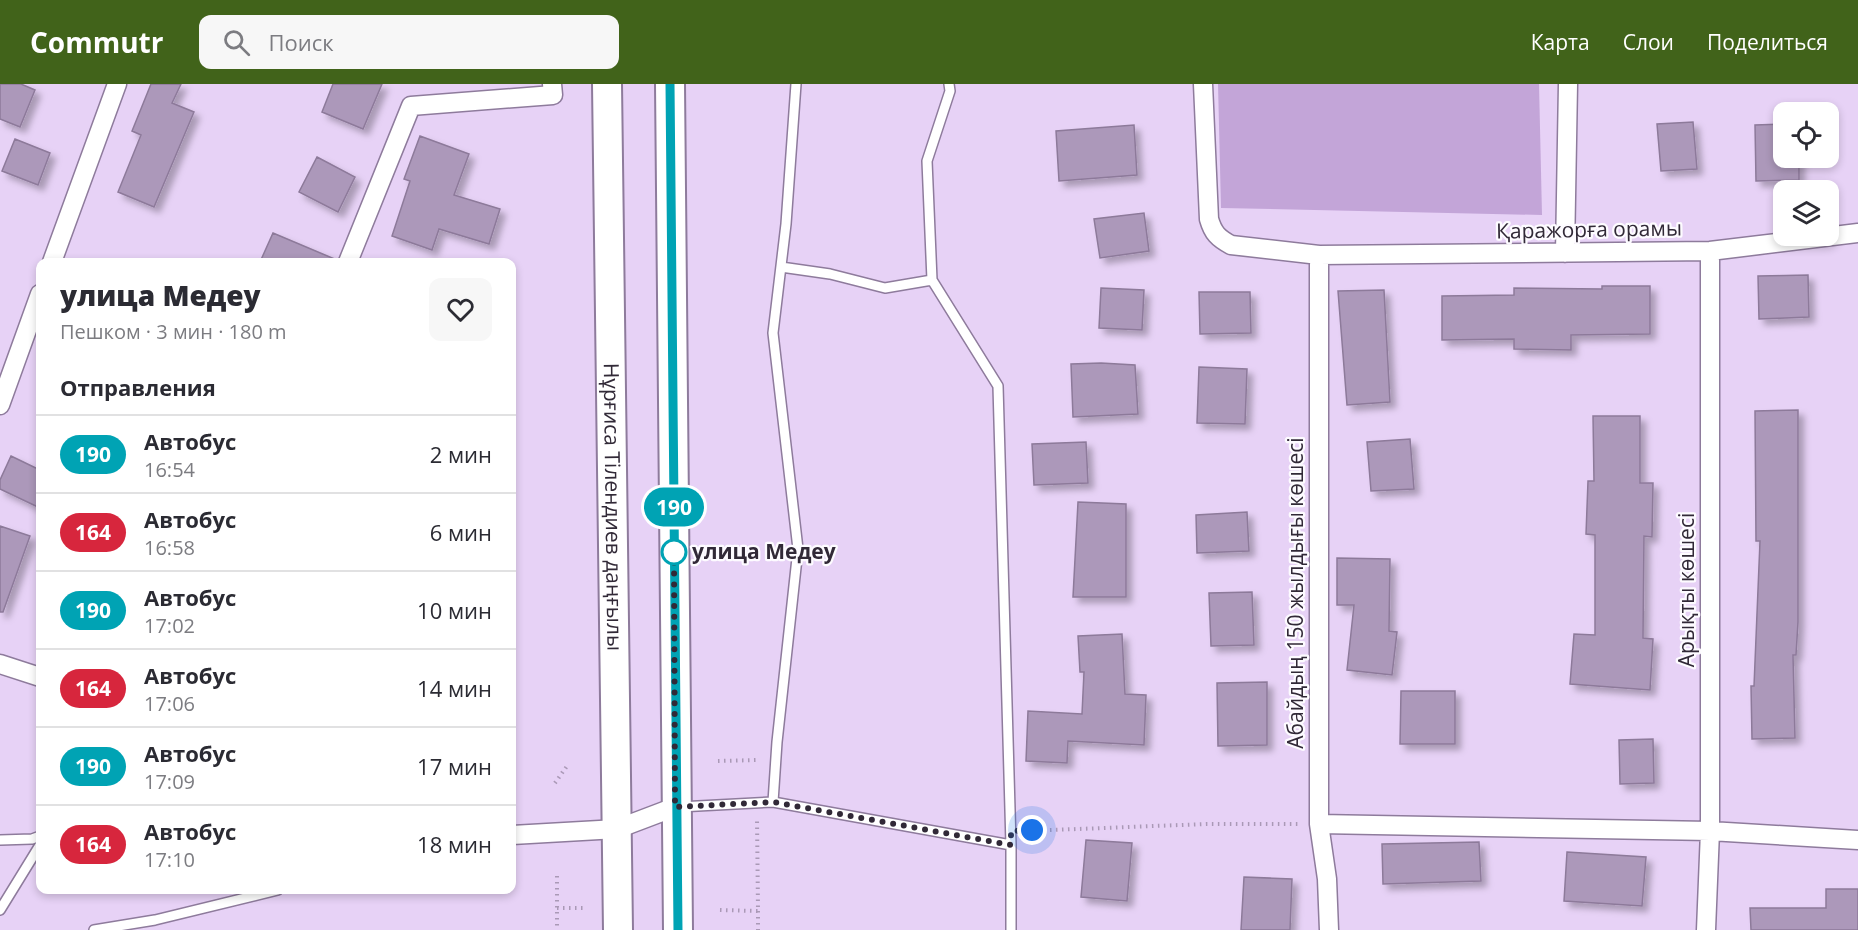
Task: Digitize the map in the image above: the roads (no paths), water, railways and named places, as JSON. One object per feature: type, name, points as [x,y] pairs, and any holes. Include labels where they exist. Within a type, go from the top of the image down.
[{"type":"main road","name":"Нұрғиса Тілендиев даңғылы","points":[[607,84],[618,930]]},
{"type":"main road","points":[[670,84],[675,807],[678,930]]},
{"type":"street","points":[[53,258],[117,84]]},
{"type":"street","points":[[350,258],[411,106],[553,95],[552,84]]},
{"type":"street","name":"Қаражорға орамы","points":[[1203,84],[1209,219],[1212,230],[1219,239],[1231,244],[1319,255],[1710,251],[1858,233]]},
{"type":"street","points":[[1566,253],[1568,84]]},
{"type":"street","name":"Арықты көшесі","points":[[1706,930],[1710,831],[1710,251]]},
{"type":"street","name":"Абайдың 150 жылдығы көшесі","points":[[1319,255],[1319,824],[1327,879],[1329,930]]},
{"type":"street","points":[[0,405],[36,305]]},
{"type":"street","points":[[0,664],[36,676]]},
{"type":"street","points":[[516,835],[616,829],[675,807]]},
{"type":"street","points":[[1319,824],[1710,831],[1858,840]]},
{"type":"lane","points":[[773,802],[777,742],[798,549],[773,333],[781,267],[796,84]]},
{"type":"lane","points":[[949,84],[950,91],[927,162],[932,280],[998,386],[1011,831],[1011,930]]},
{"type":"lane","points":[[781,267],[830,274],[885,288],[932,280]]},
{"type":"lane","points":[[675,807],[773,802],[1011,845]]},
{"type":"lane","points":[[0,840],[36,838]]},
{"type":"lane","points":[[0,910],[36,851]]},
{"type":"lane","points":[[94,930],[155,920],[262,894]]},
{"type":"place","name":"улица Медеу","points":[[674,552]]}]
